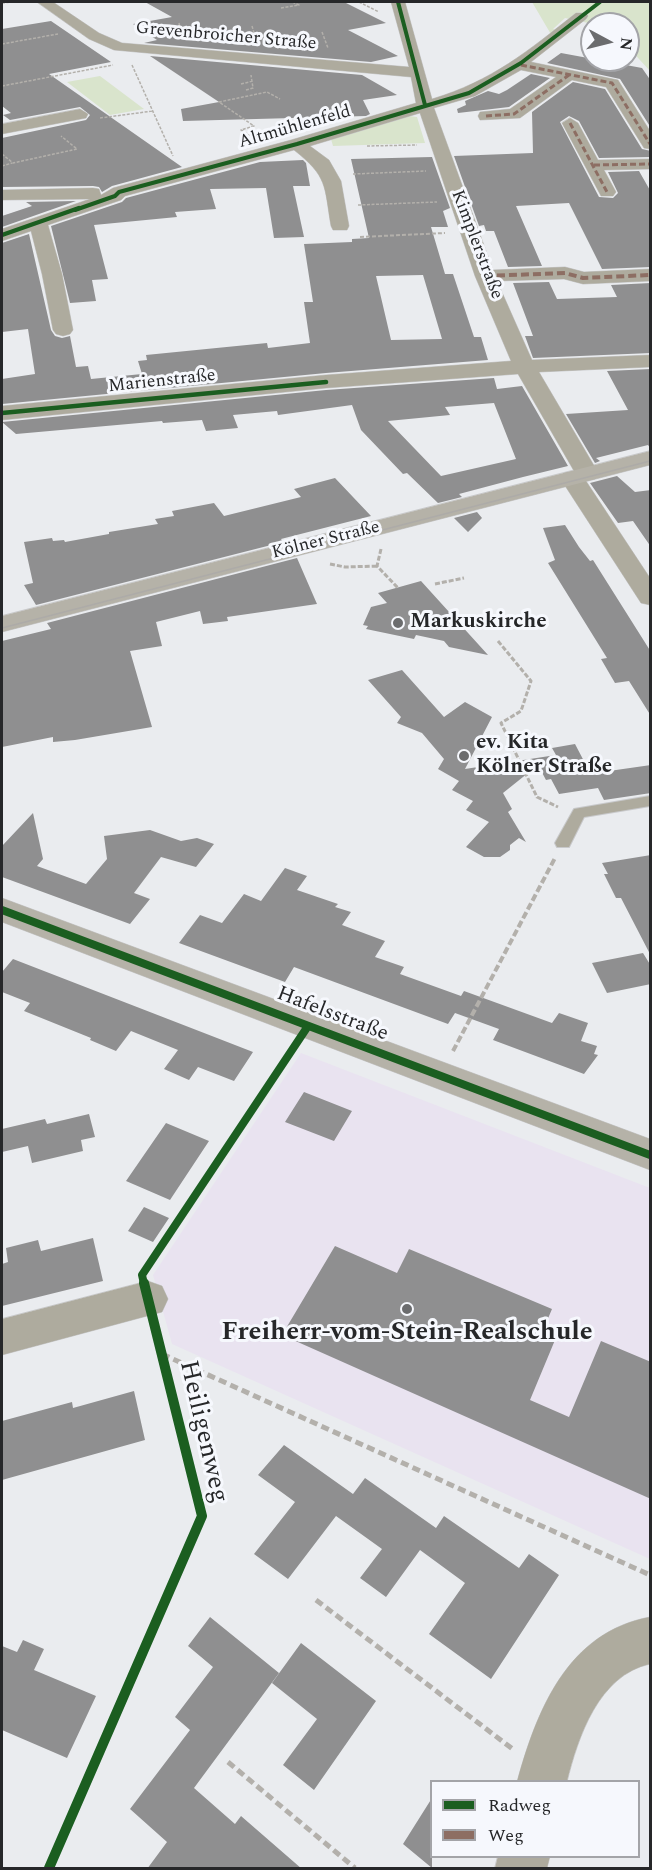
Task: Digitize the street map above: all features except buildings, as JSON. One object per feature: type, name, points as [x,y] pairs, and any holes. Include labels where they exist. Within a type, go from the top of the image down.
[{"type":"main road","name":"Kölner Straße","points":[[2,624],[651,458]]},
{"type":"main road","name":"Hafelsstraße","points":[[2,910],[651,1155]]},
{"type":"street","name":"Grevenbroicher Straße","points":[[44,2],[85,29],[119,47],[418,73]]},
{"type":"street","name":"Kimplerstraße","points":[[398,2],[418,73],[424,105],[485,276],[524,366],[580,476],[651,597]]},
{"type":"street","name":"Altmühlenfeld","points":[[2,235],[107,195],[274,150],[301,147],[424,105],[469,93],[521,65],[580,17]]},
{"type":"street","points":[[521,65],[612,83],[651,144]]},
{"type":"street","points":[[486,116],[514,114],[569,75]]},
{"type":"street","points":[[2,129],[80,114]]},
{"type":"street","points":[[570,123],[607,192]]},
{"type":"street","name":"Altmühlenfeld","points":[[301,147],[323,165],[328,175],[340,226]]},
{"type":"street","points":[[594,165],[651,164]]},
{"type":"street","points":[[2,195],[107,195]]},
{"type":"street","points":[[38,223],[52,274],[63,330]]},
{"type":"street","points":[[485,276],[565,273],[584,278],[651,275]]},
{"type":"street","name":"Marienstraße","points":[[2,413],[326,382],[524,366],[651,361]]},
{"type":"street","points":[[2,1337],[148,1299]]},
{"type":"street","points":[[543,1777],[552,1740],[569,1702],[593,1671],[630,1644],[651,1641]]},
{"type":"lane","points":[[563,843],[579,813],[651,801]]},
{"type":"path","points":[[2,3],[13,2]]},
{"type":"path","points":[[281,8],[298,5],[292,2]]},
{"type":"path","points":[[2,44],[85,29]]},
{"type":"path","points":[[119,47],[130,62],[182,176]]},
{"type":"path","points":[[2,86],[130,62]]},
{"type":"path","points":[[241,84],[253,81]]},
{"type":"path","points":[[274,150],[242,130],[254,126],[219,102],[267,92],[280,99]]},
{"type":"path","points":[[80,114],[105,119],[153,111]]},
{"type":"path","points":[[2,166],[77,150],[43,121]]},
{"type":"path","points":[[301,147],[438,144]]},
{"type":"path","points":[[2,154],[13,163]]},
{"type":"path","points":[[328,175],[448,171]]},
{"type":"path","points":[[336,206],[459,201]]},
{"type":"path","points":[[340,226],[355,237],[470,232]]},
{"type":"path","points":[[377,528],[384,536],[377,566],[398,588]]},
{"type":"path","points":[[435,584],[464,578]]},
{"type":"path","points":[[498,641],[531,681],[521,711],[501,723],[537,797],[548,804],[579,813]]},
{"type":"path","points":[[438,1074],[460,1039],[563,843]]},
{"type":"path","points":[[162,1354],[651,1575]]},
{"type":"path","points":[[316,1600],[543,1777]]},
{"type":"path","points":[[228,1762],[355,1869]]},
{"type":"shaded area","name":"Freiherr-vom-Stein-Realschule","points":[[301,1053],[650,1188],[650,1559],[172,1344],[153,1275]]},
{"type":"green space","points":[[532,2],[650,2],[650,71],[640,60],[640,12],[580,12],[580,21],[565,18],[553,29],[559,30],[552,36]]},
{"type":"green space","points":[[100,76],[144,109],[110,115],[67,82]]},
{"type":"green space","points":[[409,116],[417,117],[425,143],[333,146],[331,139]]},
{"type":"tram line","points":[[2,628],[650,461]]},
{"type":"marked path","points":[[521,65],[612,83],[650,144]]},
{"type":"marked path","points":[[486,116],[514,114],[569,75]]},
{"type":"marked path","points":[[570,123],[607,192]]},
{"type":"marked path","points":[[594,165],[650,164]]},
{"type":"marked path","points":[[485,276],[565,273],[583,278],[650,275]]},
{"type":"cycle path","points":[[398,2],[425,105]]},
{"type":"cycle path","points":[[2,235],[115,196],[119,192],[297,144],[469,93],[521,63],[600,2]]},
{"type":"cycle path","points":[[2,413],[326,382]]},
{"type":"cycle path","points":[[2,910],[650,1155]]},
{"type":"cycle path","name":"Heiligenweg","points":[[49,1868],[202,1516],[142,1275],[308,1026]]},
{"type":"place","name":"Markuskirche","points":[[398,623]]},
{"type":"place","name":"ev. Kita Kölner Straße","points":[[464,756]]},
{"type":"place","name":"Freiherr-vom-Stein-Realschule","points":[[407,1309]]}]
